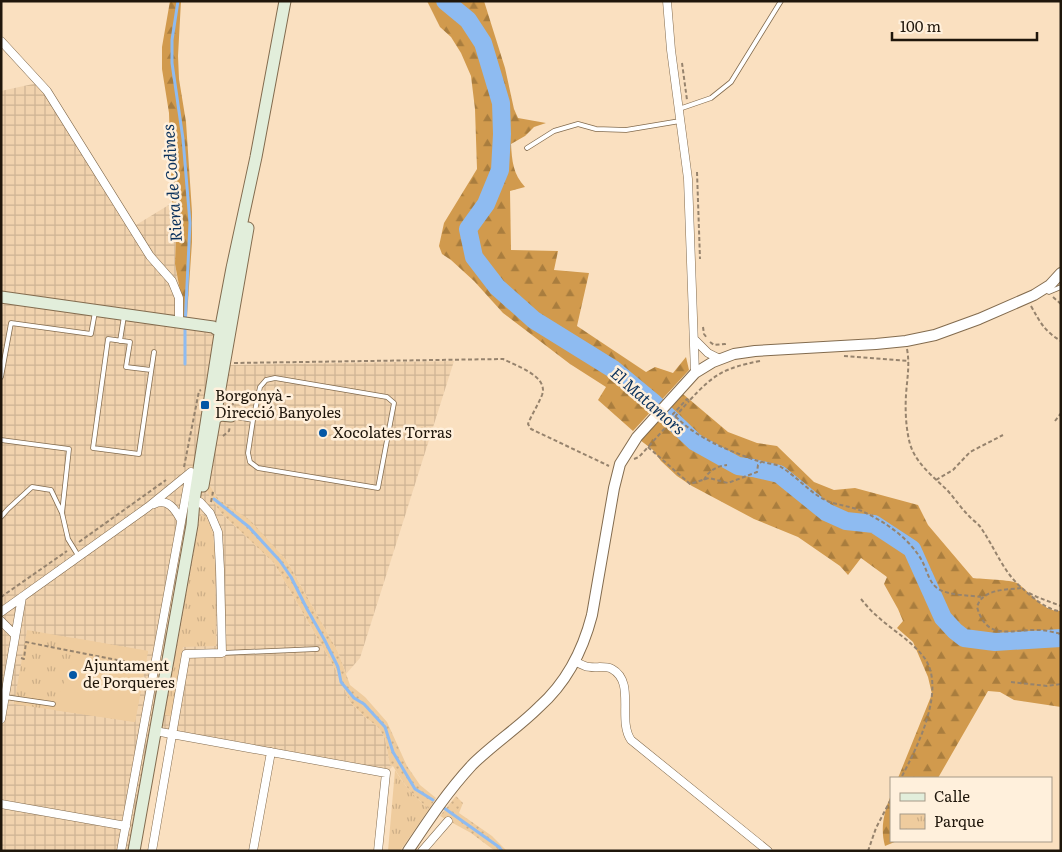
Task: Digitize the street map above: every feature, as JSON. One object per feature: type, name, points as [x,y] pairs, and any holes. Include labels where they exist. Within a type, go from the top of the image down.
[{"type":"main road","points":[[134,851],[192,525],[194,501],[216,365],[219,328],[256,157],[284,1]]},
{"type":"main road","points":[[222,382],[257,168],[256,157]]},
{"type":"main road","points":[[4,297],[219,328],[228,321],[234,284],[244,254]]},
{"type":"main road","points":[[192,525],[200,502],[212,441],[221,415],[222,362],[225,339],[219,328]]},
{"type":"main road","points":[[216,365],[217,381],[214,406],[221,415]]},
{"type":"main road","points":[[200,463],[206,449],[212,421],[221,415]]},
{"type":"street","points":[[667,1],[669,40],[689,199],[696,373]]},
{"type":"street","points":[[1,41],[47,91],[150,256],[172,281],[179,298],[179,323]]},
{"type":"street","points":[[408,851],[443,800],[479,759],[545,702],[560,685],[575,661],[587,634],[592,615],[614,488],[620,464],[636,437],[696,373],[720,359],[734,354],[755,351],[876,344],[921,338],[963,325],[1046,291],[1061,273]]},
{"type":"street","points":[[694,340],[708,353],[720,359]]},
{"type":"street","points":[[148,507],[187,470],[200,463]]},
{"type":"street","points":[[121,851],[181,520],[187,470]]},
{"type":"street","points":[[1,612],[157,502],[169,504],[175,509],[181,520]]},
{"type":"street","points":[[152,851],[186,654],[222,653],[218,532],[210,513],[200,502]]},
{"type":"street","points":[[1,719],[22,597]]},
{"type":"street","points":[[1,621],[15,635]]},
{"type":"street","points":[[575,661],[585,667],[610,668],[618,673],[624,683],[625,726],[626,734],[631,740],[768,851]]},
{"type":"street","points":[[155,731],[386,773],[378,851]]},
{"type":"street","points":[[253,851],[271,752]]},
{"type":"street","points":[[1,804],[126,826]]},
{"type":"street","points":[[422,851],[448,820]]},
{"type":"lane","points":[[679,109],[711,98],[731,82],[781,1]]},
{"type":"lane","points":[[527,148],[554,131],[578,124],[596,128],[626,130],[680,121]]},
{"type":"lane","points":[[1046,291],[1061,287]]},
{"type":"lane","points":[[1,377],[11,323],[91,334],[95,310]]},
{"type":"lane","points":[[120,341],[124,315]]},
{"type":"lane","points":[[151,370],[126,367],[130,342],[108,339],[93,448],[139,454],[154,352]]},
{"type":"lane","points":[[275,378],[387,397],[394,403],[378,488],[258,468],[250,462],[248,453],[253,420],[260,387],[266,380],[275,378]]},
{"type":"lane","points":[[221,415],[253,420]]},
{"type":"lane","points":[[1,440],[69,449],[62,513]]},
{"type":"lane","points":[[1,517],[32,487],[51,490],[62,513],[68,539],[79,557]]},
{"type":"lane","points":[[222,653],[317,649]]},
{"type":"lane","points":[[5,697],[53,704]]},
{"type":"path","points":[[1046,291],[1061,304]]},
{"type":"path","points":[[1026,298],[1041,325],[1061,341]]},
{"type":"path","points":[[839,356],[909,362],[906,416],[911,447],[917,458],[925,469],[980,527],[997,556],[1021,588],[1039,602],[1057,611],[1061,610]]},
{"type":"path","points":[[230,363],[503,359],[538,378],[543,386],[543,394],[528,424],[531,429],[612,467],[620,464]]},
{"type":"path","points":[[762,462],[758,465],[757,472],[728,483],[709,478],[690,484],[649,447],[689,401],[716,375],[728,369],[764,361]]},
{"type":"path","points":[[187,470],[199,391]]},
{"type":"path","points":[[689,401],[687,400],[673,414],[697,434],[717,446],[762,462],[780,466],[805,486],[830,502],[867,513],[906,539],[922,560],[931,582],[939,589],[982,597]]},
{"type":"path","points":[[1055,421],[1061,413]]},
{"type":"path","points":[[936,480],[953,470],[970,452],[1003,436]]},
{"type":"path","points":[[704,480],[706,474],[719,466],[727,465]]},
{"type":"path","points":[[1,598],[173,475]]},
{"type":"path","points":[[1061,606],[1037,597],[1021,588],[991,592],[982,597],[977,606],[980,620],[990,628],[1002,631],[1038,630],[1061,635]]},
{"type":"path","points":[[861,599],[924,658],[933,681],[933,697],[928,716],[902,777]]},
{"type":"path","points":[[23,642],[154,667]]},
{"type":"path","points":[[12,656],[24,659],[26,642]]},
{"type":"path","points":[[1011,682],[1047,686],[1061,684]]},
{"type":"path","points":[[868,851],[876,828],[890,801]]},
{"type":"shaded area","points":[[42,82],[136,225],[172,203],[176,234],[175,264],[182,301],[181,323],[228,330],[228,365],[454,361],[360,658],[346,674],[338,652],[287,561],[219,500],[209,484],[207,490],[222,514],[274,563],[336,670],[350,702],[378,727],[385,738],[390,765],[393,766],[386,773],[156,731],[134,851],[1,851],[1,323],[4,300],[1,282],[1,91]]},
{"type":"green space","points":[[170,1],[181,1],[178,56],[179,79],[186,122],[192,212],[187,316],[181,316],[182,301],[175,264],[176,234],[172,203],[169,113],[162,69],[162,47]]},
{"type":"green space","points":[[427,1],[484,1],[518,118],[546,123],[534,127],[525,136],[511,144],[514,167],[525,187],[510,191],[511,250],[558,251],[554,270],[589,273],[577,326],[646,372],[655,367],[673,373],[686,357],[689,370],[633,431],[598,400],[606,387],[570,364],[503,313],[474,281],[442,254],[439,246],[444,223],[477,169],[475,109],[471,76],[461,53],[451,37],[440,27]]},
{"type":"green space","points":[[683,394],[728,432],[757,443],[777,446],[814,482],[834,490],[855,488],[918,505],[928,525],[973,578],[1017,583],[1043,605],[1061,611],[1061,707],[1014,700],[1000,692],[988,691],[939,777],[898,777],[932,694],[928,677],[913,642],[897,628],[903,621],[884,584],[887,577],[861,558],[848,575],[840,566],[798,537],[754,519],[692,486],[677,476],[661,461],[653,450],[640,440]]},
{"type":"green space","points":[[206,481],[219,500],[250,520],[287,561],[338,652],[350,685],[365,697],[387,722],[407,766],[420,785],[436,798],[429,809],[413,794],[393,766],[390,765],[385,738],[378,727],[350,702],[336,670],[274,563],[222,514],[210,497]]},
{"type":"green space","points":[[201,514],[206,517],[211,527],[215,548],[216,646],[183,647],[171,716],[165,715]]},
{"type":"green space","points":[[27,630],[148,651],[135,722],[14,704]]},
{"type":"green space","points":[[74,638],[148,651],[135,722],[54,710],[71,663]]},
{"type":"green space","points":[[395,770],[410,791],[429,809],[400,851],[388,851]]},
{"type":"green space","points":[[456,796],[463,803],[459,813],[492,836],[507,851],[495,851],[471,833],[440,816]]},
{"type":"green space","points":[[890,798],[890,842],[895,842],[885,846],[883,833],[886,808]]},
{"type":"water","points":[[737,459],[744,465],[753,468],[735,473],[732,467]]},
{"type":"waterway","name":"Riera de Codines","points":[[178,1],[172,40],[172,63],[183,139],[190,223],[185,364]]},
{"type":"waterway","name":"El Matamors","points":[[445,1],[468,20],[483,43],[501,103],[500,170],[486,204],[468,229],[474,257],[497,287],[534,320],[613,369],[654,403],[695,442],[738,466],[779,474],[826,512],[846,521],[874,524],[912,549],[943,618],[964,638],[995,642],[1061,638]]},
{"type":"waterway","name":"Riera de Codines","points":[[214,499],[249,527],[280,561],[291,577],[324,639],[338,667],[341,682],[354,698],[364,704],[385,727],[393,752],[415,789],[433,800]]},
{"type":"waterway","name":"Riera de Codines","points":[[444,808],[502,851]]},
{"type":"place","name":"Borgonyà - Direcció Banyoles","points":[[205,405]]},
{"type":"place","name":"Xocolates Torras","points":[[323,433]]},
{"type":"place","name":"Ajuntament de Porqueres","points":[[73,675]]}]
